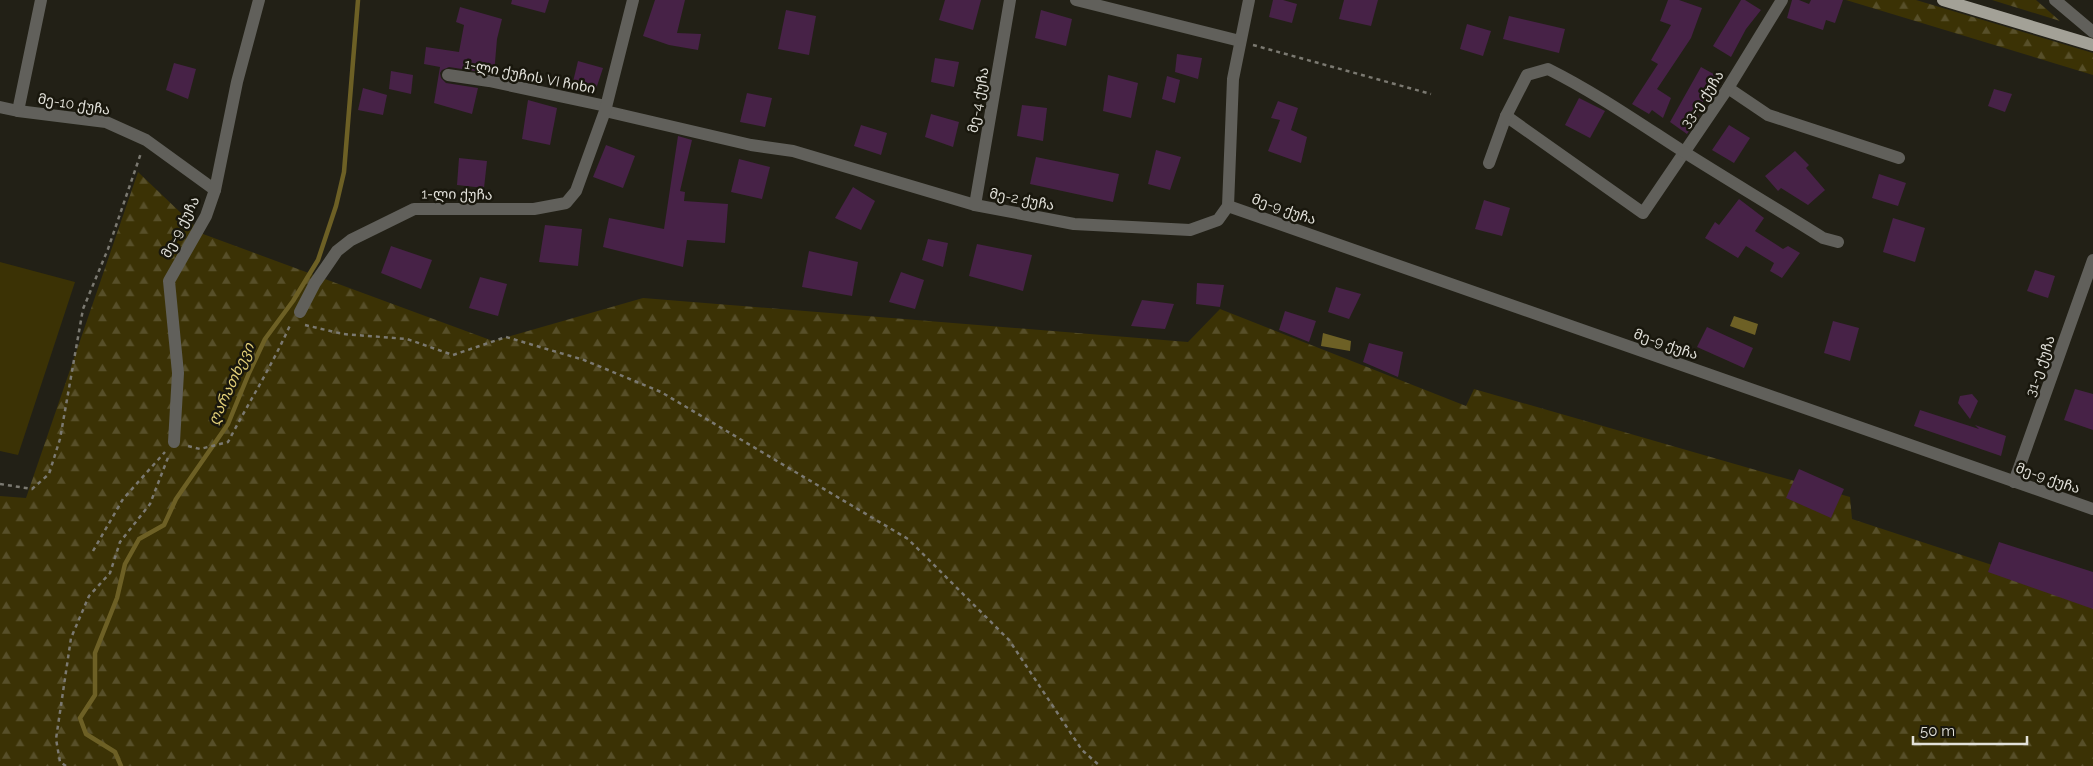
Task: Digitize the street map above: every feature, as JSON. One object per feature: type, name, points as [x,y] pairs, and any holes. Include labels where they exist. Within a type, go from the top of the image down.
[{"type":"main road","points":[[1943,0],[2093,45]]},
{"type":"street","points":[[18,111],[41,0]]},
{"type":"street","name":"მე-9 ქუჩა","points":[[174,442],[178,373],[169,281],[206,216],[215,190],[237,82],[259,0]]},
{"type":"street","name":"1-ლი ქუჩა","points":[[296,317],[315,283],[337,251],[351,240],[414,209],[534,210],[566,203],[576,191],[606,109],[632,0]]},
{"type":"street","name":"მე-4 ქუჩა","points":[[975,205],[1010,0]]},
{"type":"street","points":[[1076,0],[1240,41]]},
{"type":"street","points":[[1228,206],[1233,79],[1249,0]]},
{"type":"street","name":"33-ე ქუჩა","points":[[1506,116],[1643,213],[1728,88],[1782,0]]},
{"type":"street","points":[[2055,0],[2093,32]]},
{"type":"street","points":[[1489,163],[1506,116],[1527,75],[1548,68],[1578,83],[1616,106],[1684,152],[1823,238],[1838,242]]},
{"type":"street","name":"1-ლი ქუჩის VI ჩიხი","points":[[448,75],[489,81],[606,109]]},
{"type":"street","points":[[1728,88],[1768,115],[1899,158]]},
{"type":"street","name":"მე-10 ქუჩა","points":[[0,106],[18,111],[106,122],[146,140],[215,190]]},
{"type":"street","name":"მე-2 ქუჩა","points":[[606,109],[751,144],[793,151],[975,205],[1074,224],[1190,230],[1218,220],[1228,206]]},
{"type":"street","name":"მე-9 ქუჩა","points":[[1228,206],[2093,510]]},
{"type":"street","name":"31-ე ქუჩა","points":[[2014,482],[2090,277],[2093,260]]},
{"type":"path","points":[[1240,41],[1431,94]]},
{"type":"path","points":[[0,484],[32,489],[49,474],[60,439],[83,309],[108,249],[146,140]]},
{"type":"path","points":[[201,449],[228,442],[254,393],[277,357],[296,317],[343,334],[407,339],[453,355],[506,337],[584,360],[661,392],[908,539],[1009,640],[1082,750],[1100,766]]},
{"type":"path","points":[[93,551],[122,500],[174,442]]},
{"type":"path","points":[[66,766],[60,762],[56,739],[72,638],[89,596],[110,573],[120,542],[150,504],[174,442]]},
{"type":"green space","points":[[1846,0],[1916,0],[2093,53],[2093,75]]},
{"type":"green space","points":[[1992,0],[2036,0],[2060,21]]},
{"type":"green space","points":[[138,172],[203,234],[493,341],[643,298],[1188,342],[1220,309],[1466,406],[1474,389],[1850,497],[1852,519],[2093,598],[2093,766],[0,766],[0,496],[26,498]]},
{"type":"green space","points":[[0,262],[75,282],[18,455],[0,451]]},
{"type":"shaded area","points":[[1734,316],[1758,324],[1755,335],[1730,326]]},
{"type":"shaded area","points":[[1323,333],[1351,341],[1350,351],[1321,346]]},
{"type":"building","points":[[512,0],[549,0],[545,13],[511,4]]},
{"type":"building","points":[[655,0],[685,0],[677,33],[701,34],[698,50],[669,45],[643,36]]},
{"type":"building","points":[[945,0],[981,0],[973,30],[939,20]]},
{"type":"building","points":[[1273,0],[1283,0],[1297,4],[1292,23],[1269,17]]},
{"type":"building","points":[[1344,0],[1378,0],[1371,26],[1339,19]]},
{"type":"building","points":[[1668,0],[1679,0],[1702,8],[1691,38],[1657,89],[1671,98],[1663,118],[1652,110],[1649,114],[1632,104],[1658,64],[1651,60],[1671,25],[1660,21]]},
{"type":"building","points":[[1741,0],[1745,0],[1761,10],[1746,29],[1731,57],[1713,46]]},
{"type":"building","points":[[1792,0],[1799,0],[1809,4],[1811,0],[1843,0],[1835,23],[1826,20],[1823,30],[1787,18]]},
{"type":"building","points":[[460,7],[502,19],[497,39],[494,74],[449,67],[440,73],[441,78],[446,83],[478,88],[472,114],[434,103],[440,67],[424,64],[426,47],[459,52],[464,25],[456,22]]},
{"type":"building","points":[[786,10],[816,16],[809,55],[778,49]]},
{"type":"building","points":[[1041,10],[1072,19],[1066,46],[1035,38]]},
{"type":"building","points":[[1509,16],[1565,29],[1559,53],[1503,39]]},
{"type":"building","points":[[1467,24],[1491,31],[1483,56],[1460,49]]},
{"type":"building","points":[[1177,54],[1202,58],[1198,79],[1175,72]]},
{"type":"building","points":[[935,58],[959,62],[954,87],[931,82]]},
{"type":"building","points":[[578,61],[603,68],[594,95],[571,90]]},
{"type":"building","points":[[174,63],[196,69],[188,99],[166,90]]},
{"type":"building","points":[[1701,67],[1719,77],[1695,114],[1699,116],[1687,134],[1670,122]]},
{"type":"building","points":[[391,71],[413,75],[411,94],[389,89]]},
{"type":"building","points":[[1108,75],[1138,83],[1131,118],[1103,111]]},
{"type":"building","points":[[1167,76],[1180,80],[1175,103],[1162,99]]},
{"type":"building","points":[[363,88],[387,95],[383,115],[358,110]]},
{"type":"building","points":[[1994,89],[2012,94],[2005,112],[1988,106]]},
{"type":"building","points":[[747,93],[772,98],[765,127],[740,122]]},
{"type":"building","points":[[1579,98],[1605,111],[1590,138],[1565,125]]},
{"type":"building","points":[[528,100],[557,108],[550,145],[522,139]]},
{"type":"building","points":[[1278,101],[1298,108],[1291,130],[1307,137],[1301,163],[1268,151],[1280,120],[1271,118]]},
{"type":"building","points":[[1022,105],[1047,108],[1043,141],[1017,136]]},
{"type":"building","points":[[931,114],[959,122],[953,147],[925,137]]},
{"type":"building","points":[[861,125],[887,133],[881,155],[854,146]]},
{"type":"building","points":[[1729,125],[1750,138],[1734,163],[1712,150]]},
{"type":"building","points":[[678,136],[692,140],[680,191],[685,192],[684,201],[728,204],[725,243],[687,240],[683,267],[603,247],[609,218],[664,229]]},
{"type":"building","points":[[606,145],[635,156],[623,188],[593,177]]},
{"type":"building","points":[[1156,150],[1181,157],[1170,190],[1148,184]]},
{"type":"building","points":[[1795,151],[1809,165],[1806,168],[1825,190],[1808,205],[1781,188],[1778,191],[1765,176]]},
{"type":"building","points":[[1036,157],[1119,174],[1113,202],[1030,184]]},
{"type":"building","points":[[459,158],[487,161],[484,188],[457,185]]},
{"type":"building","points":[[739,159],[770,167],[762,199],[731,192]]},
{"type":"building","points":[[1879,174],[1906,183],[1898,206],[1872,198]]},
{"type":"building","points":[[853,187],[875,201],[861,230],[835,218]]},
{"type":"building","points":[[1739,199],[1764,218],[1755,231],[1783,249],[1788,246],[1800,253],[1782,278],[1770,271],[1774,263],[1746,246],[1738,258],[1705,238],[1715,222],[1719,225]]},
{"type":"building","points":[[1484,200],[1510,208],[1502,236],[1475,229]]},
{"type":"building","points":[[1893,218],[1925,228],[1915,262],[1883,252]]},
{"type":"building","points":[[545,225],[582,229],[578,266],[539,262]]},
{"type":"building","points":[[928,239],[948,243],[943,267],[922,260]]},
{"type":"building","points":[[977,244],[1032,255],[1023,291],[969,276]]},
{"type":"building","points":[[391,246],[432,260],[421,289],[381,273]]},
{"type":"building","points":[[809,251],[858,262],[852,296],[802,287]]},
{"type":"building","points":[[2035,270],[2055,276],[2048,298],[2027,291]]},
{"type":"building","points":[[901,272],[924,280],[915,309],[889,302]]},
{"type":"building","points":[[480,277],[507,284],[498,316],[469,308]]},
{"type":"building","points":[[1197,283],[1224,285],[1220,307],[1196,304]]},
{"type":"building","points":[[1336,287],[1361,294],[1349,319],[1328,312]]},
{"type":"building","points":[[1142,300],[1174,304],[1165,329],[1131,326]]},
{"type":"building","points":[[1285,311],[1316,321],[1309,342],[1279,330]]},
{"type":"building","points":[[1833,321],[1859,328],[1850,361],[1824,353]]},
{"type":"building","points":[[1707,327],[1753,348],[1744,368],[1697,347]]},
{"type":"building","points":[[1369,343],[1403,352],[1398,377],[1363,362]]},
{"type":"building","points":[[2075,389],[2093,394],[2093,430],[2064,420]]},
{"type":"building","points":[[1972,394],[1978,401],[1970,419],[1958,403],[1960,396]]},
{"type":"building","points":[[1920,410],[1979,429],[1975,425],[2006,436],[2001,456],[1914,426]]},
{"type":"building","points":[[1799,469],[1844,489],[1831,518],[1786,498]]},
{"type":"building","points":[[1999,542],[2093,572],[2093,609],[1988,572]]},
{"type":"waterway","name":"ღარათხევი","points":[[121,766],[115,752],[86,734],[80,718],[95,695],[95,653],[117,598],[125,564],[139,539],[164,525],[176,499],[228,424],[265,339],[293,301],[318,260],[336,206],[344,172],[358,0]]}]
